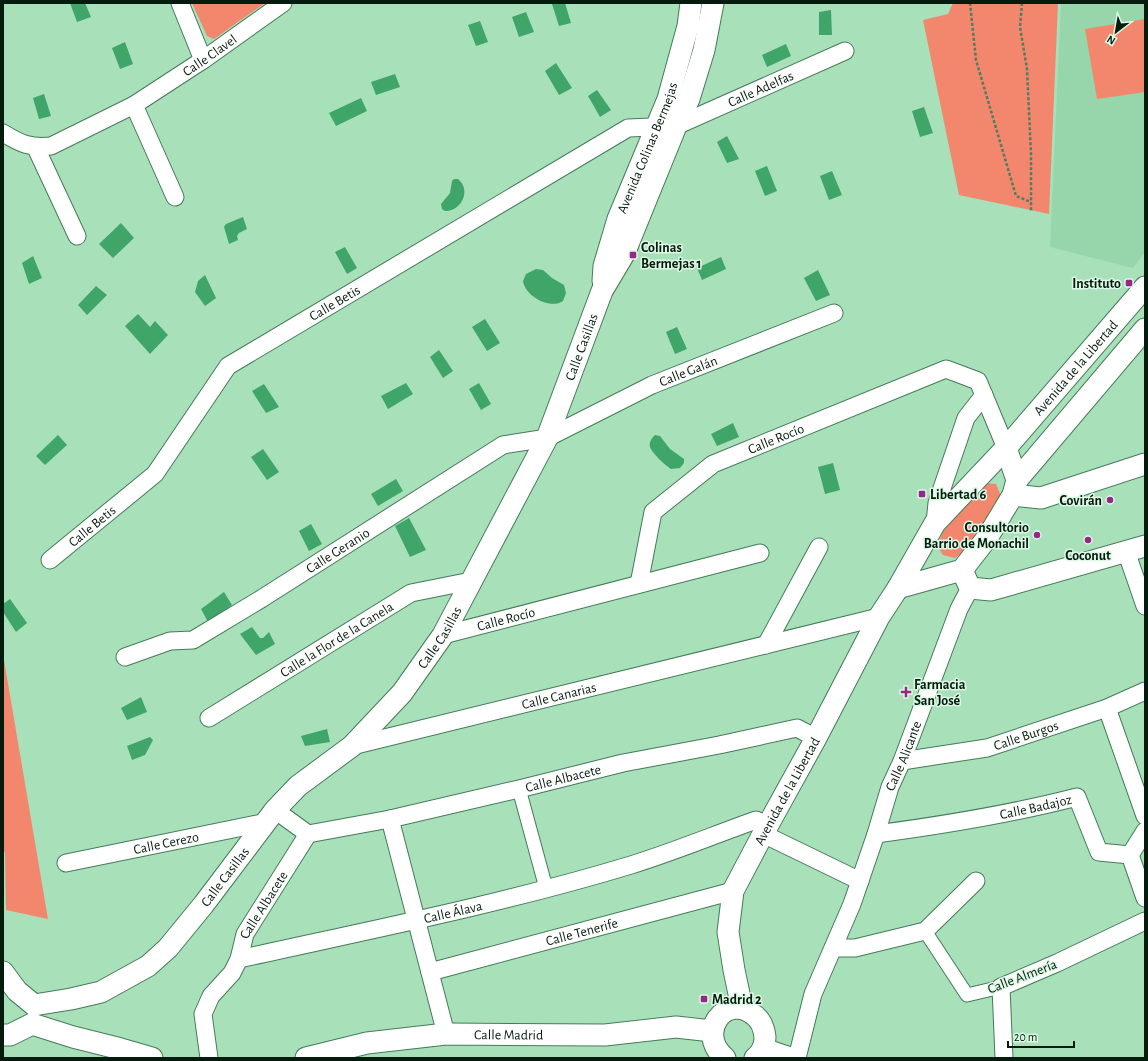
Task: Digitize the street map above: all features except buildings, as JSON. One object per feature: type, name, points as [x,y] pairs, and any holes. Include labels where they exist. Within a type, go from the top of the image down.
[{"type":"street","points":[[180,3],[203,60]]},
{"type":"street","name":"Calle Clavel","points":[[3,133],[18,143],[36,148],[51,146],[134,105],[203,60],[283,3]]},
{"type":"street","name":"Avenida Colinas Bermejas","points":[[666,127],[668,99],[679,64],[688,26],[691,3]]},
{"type":"street","name":"Avenida Colinas Bermejas","points":[[602,292],[604,266],[618,219],[666,127],[689,99],[704,50],[713,3]]},
{"type":"street","name":"Calle Adelfas","points":[[666,127],[845,51]]},
{"type":"street","points":[[134,105],[175,197]]},
{"type":"street","name":"Calle Betis","points":[[50,560],[155,474],[228,366],[628,128],[666,127]]},
{"type":"street","points":[[36,148],[77,236]]},
{"type":"street","name":"Avenida de la Libertad","points":[[742,1008],[728,932],[733,891],[816,738],[879,617],[898,588],[935,523],[1006,448],[1145,287]]},
{"type":"street","name":"Calle Casillas","points":[[33,1014],[71,999],[101,992],[148,966],[168,948],[204,904],[271,816],[298,786],[352,746],[402,694],[443,635],[547,438],[602,292]]},
{"type":"street","name":"Calle Galán","points":[[547,438],[652,385],[834,313]]},
{"type":"street","name":"Avenida de la Libertad","points":[[966,579],[1015,487],[1145,329]]},
{"type":"street","name":"Calle Rocío","points":[[639,584],[653,512],[713,464],[946,369],[981,388]]},
{"type":"street","points":[[981,388],[1006,448],[1015,487],[1041,498],[1145,464]]},
{"type":"street","points":[[935,523],[937,503],[966,418],[981,388]]},
{"type":"street","name":"Calle Geranio","points":[[125,657],[170,641],[193,640],[261,599],[503,445],[547,438]]},
{"type":"street","points":[[766,645],[820,547]]},
{"type":"street","points":[[898,588],[966,579],[991,590],[1135,549],[1145,606]]},
{"type":"street","name":"Calle Rocío","points":[[443,635],[760,553]]},
{"type":"street","name":"Calle Alicante","points":[[797,1058],[813,994],[852,904],[876,834],[890,787],[902,761],[960,609],[966,579]]},
{"type":"street","name":"Calle la Flor de la Canela","points":[[209,718],[411,593],[471,581]]},
{"type":"street","name":"Calle Canarias","points":[[352,746],[879,617]]},
{"type":"street","name":"Calle Burgos","points":[[902,761],[987,748],[1107,708],[1145,691]]},
{"type":"street","points":[[1107,708],[1145,816]]},
{"type":"street","name":"Calle Albacete","points":[[239,959],[245,934],[308,834],[390,819],[623,763],[719,745],[797,728],[816,738]]},
{"type":"street","points":[[519,789],[546,888]]},
{"type":"street","name":"Calle Badajoz","points":[[876,834],[942,825],[1022,810],[1077,797],[1098,852],[1130,855]]},
{"type":"street","points":[[271,816],[308,834]]},
{"type":"street","name":"Calle Cerezo","points":[[66,863],[271,816]]},
{"type":"street","points":[[390,819],[446,1034]]},
{"type":"street","name":"Calle Álava","points":[[239,959],[417,920],[632,865],[756,820],[765,830]]},
{"type":"street","points":[[765,830],[860,881]]},
{"type":"street","points":[[1145,832],[1130,855],[1145,898]]},
{"type":"street","points":[[833,948],[855,948],[925,932],[976,881]]},
{"type":"street","name":"Calle Tenerife","points":[[430,972],[733,891]]},
{"type":"street","name":"Calle Almería","points":[[925,932],[967,995],[1001,987],[1057,963],[1145,921]]},
{"type":"street","points":[[209,1058],[203,1014],[211,996],[232,973],[239,959]]},
{"type":"street","points":[[3,972],[10,991],[33,1014],[73,1037],[152,1058]]},
{"type":"street","points":[[1001,987],[1004,1058]]},
{"type":"street","points":[[725,1058],[715,1047],[712,1031],[718,1017],[725,1011],[742,1008],[751,1012],[762,1024],[765,1032],[765,1041],[759,1053],[790,1058]]},
{"type":"street","points":[[3,1035],[10,1035],[33,1014]]},
{"type":"street","name":"Calle Madrid","points":[[306,1058],[367,1043],[446,1034],[605,1035],[676,1027],[712,1031]]},
{"type":"path","points":[[970,3],[976,60],[1016,196],[1031,202]]},
{"type":"path","points":[[1022,3],[1020,27],[1027,69],[1031,154],[1031,211]]},
{"type":"shaded area","points":[[70,3],[85,3],[91,17],[77,22]]},
{"type":"shaded area","points":[[192,3],[265,3],[214,39],[207,36]]},
{"type":"shaded area","points":[[565,3],[571,23],[559,26],[552,4]]},
{"type":"shaded area","points":[[953,3],[1058,3],[1049,214],[959,195],[923,20],[948,14]]},
{"type":"shaded area","points":[[1061,3],[1145,3],[1145,252],[1133,268],[1050,247]]},
{"type":"shaded area","points":[[831,10],[832,35],[819,35],[819,12]]},
{"type":"shaded area","points":[[526,12],[534,32],[519,37],[512,17]]},
{"type":"shaded area","points":[[1145,19],[1145,92],[1097,99],[1085,29]]},
{"type":"shaded area","points":[[480,21],[488,42],[476,46],[468,25]]},
{"type":"shaded area","points":[[125,42],[133,64],[120,69],[112,48]]},
{"type":"shaded area","points":[[786,44],[791,56],[767,67],[762,55]]},
{"type":"shaded area","points":[[556,63],[572,88],[559,95],[545,71]]},
{"type":"shaded area","points":[[395,74],[400,87],[376,95],[371,82]]},
{"type":"shaded area","points":[[597,90],[611,110],[600,117],[588,96]]},
{"type":"shaded area","points":[[44,94],[51,116],[39,119],[33,98]]},
{"type":"shaded area","points":[[361,98],[367,111],[336,126],[329,113]]},
{"type":"shaded area","points":[[924,107],[933,133],[920,137],[912,111]]},
{"type":"shaded area","points":[[727,136],[739,159],[727,163],[717,142]]},
{"type":"shaded area","points":[[767,166],[777,191],[765,196],[755,171]]},
{"type":"shaded area","points":[[832,171],[842,195],[829,200],[820,176]]},
{"type":"shaded area","points":[[454,179],[458,179],[462,184],[464,189],[463,200],[456,208],[445,211],[442,209],[441,204],[450,193],[452,181]]},
{"type":"shaded area","points":[[243,217],[247,229],[239,233],[237,236],[238,240],[229,244],[224,227],[226,224]]},
{"type":"shaded area","points":[[121,223],[134,238],[113,258],[99,244]]},
{"type":"shaded area","points":[[345,247],[357,268],[347,274],[335,252]]},
{"type":"shaded area","points":[[33,256],[42,278],[29,284],[22,263]]},
{"type":"shaded area","points":[[721,257],[726,269],[702,280],[697,268]]},
{"type":"shaded area","points":[[536,269],[543,270],[552,278],[564,285],[566,293],[563,301],[552,304],[545,303],[528,292],[523,281],[526,274]]},
{"type":"shaded area","points":[[818,270],[830,295],[816,301],[804,278]]},
{"type":"shaded area","points":[[205,275],[216,298],[205,306],[195,292],[198,281]]},
{"type":"shaded area","points":[[96,286],[107,295],[87,315],[78,305]]},
{"type":"shaded area","points":[[138,314],[150,327],[155,321],[168,335],[150,354],[125,326]]},
{"type":"shaded area","points":[[485,319],[500,343],[487,351],[472,327]]},
{"type":"shaded area","points":[[677,327],[687,349],[675,354],[666,332]]},
{"type":"shaded area","points":[[439,350],[453,371],[443,378],[430,357]]},
{"type":"shaded area","points":[[406,383],[413,394],[388,409],[381,396]]},
{"type":"shaded area","points":[[479,383],[491,404],[481,410],[469,389]]},
{"type":"shaded area","points":[[264,384],[279,407],[266,413],[252,391]]},
{"type":"shaded area","points":[[733,423],[739,437],[717,446],[711,434]]},
{"type":"shaded area","points":[[58,435],[67,445],[45,465],[36,456]]},
{"type":"shaded area","points":[[655,435],[660,436],[670,449],[684,459],[684,463],[680,468],[671,469],[654,453],[650,447],[650,442]]},
{"type":"shaded area","points":[[263,449],[279,472],[267,480],[251,457]]},
{"type":"shaded area","points":[[833,463],[840,490],[825,494],[818,467]]},
{"type":"shaded area","points":[[396,479],[403,491],[378,506],[371,494]]},
{"type":"shaded area","points":[[982,483],[996,484],[1001,496],[972,546],[955,558],[943,555],[937,546],[944,530]]},
{"type":"shaded area","points":[[409,518],[426,550],[410,557],[395,526]]},
{"type":"shaded area","points":[[311,524],[322,544],[309,551],[299,531]]},
{"type":"shaded area","points":[[224,592],[232,605],[208,622],[201,609]]},
{"type":"shaded area","points":[[10,599],[27,623],[16,632],[3,612],[3,604]]},
{"type":"shaded area","points":[[252,627],[260,638],[263,638],[269,632],[275,644],[256,655],[240,634]]},
{"type":"shaded area","points":[[3,654],[48,919],[6,910],[5,853],[3,849]]},
{"type":"shaded area","points":[[141,697],[147,712],[127,720],[121,708]]},
{"type":"shaded area","points":[[327,729],[330,742],[305,746],[301,736]]},
{"type":"shaded area","points":[[150,737],[153,740],[145,755],[132,760],[127,746]]},
{"type":"place","name":"Colinas Bermejas 1","points":[[633,255]]},
{"type":"place","name":"Instituto","points":[[1129,283]]},
{"type":"place","name":"Libertad 6","points":[[922,494]]},
{"type":"place","name":"Covirán","points":[[1110,500]]},
{"type":"place","name":"Consultorio Barrio de Monachil","points":[[1037,535]]},
{"type":"place","name":"Coconut","points":[[1088,540]]},
{"type":"place","name":"Farmacia San José","points":[[906,692]]},
{"type":"place","name":"Madrid 2","points":[[704,999]]}]
